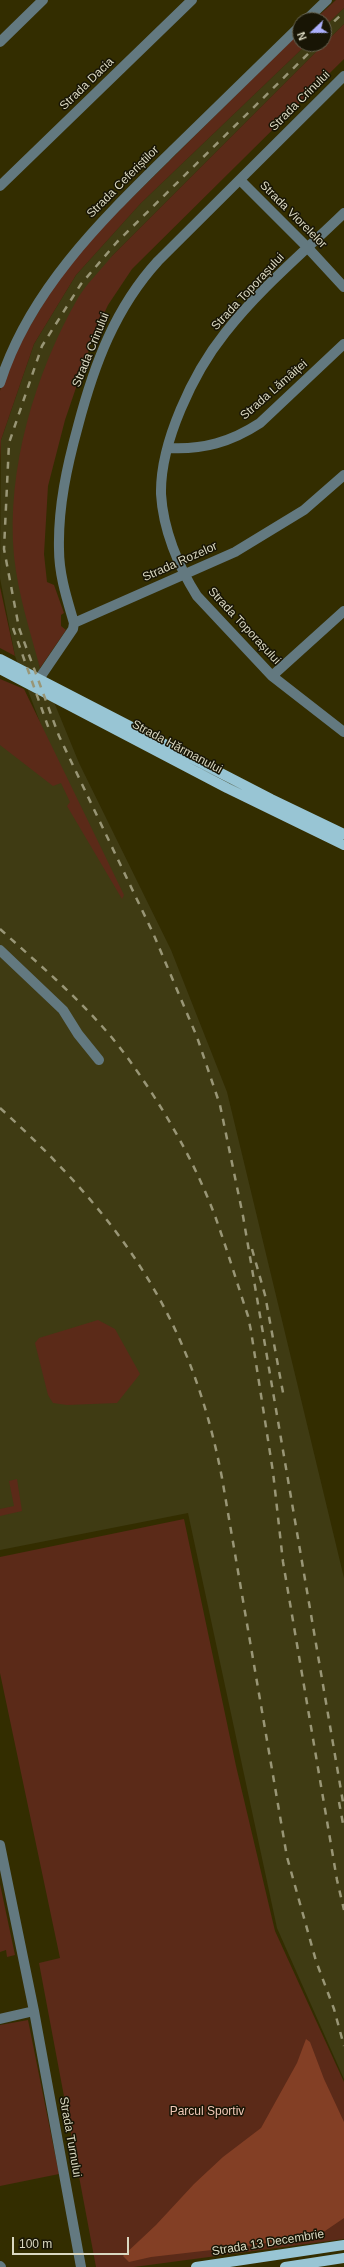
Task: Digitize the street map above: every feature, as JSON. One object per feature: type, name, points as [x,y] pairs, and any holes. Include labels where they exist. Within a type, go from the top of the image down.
[{"type":"main road","name":"Strada Hărmanului","points":[[0,659],[272,799],[344,834]]},
{"type":"main road","name":"Strada Hărmanului","points":[[0,669],[227,788],[344,846]]},
{"type":"main road","name":"Strada 13 Decembrie","points":[[196,2267],[344,2245]]},
{"type":"main road","points":[[284,2267],[344,2258]]},
{"type":"street","points":[[0,42],[43,0]]},
{"type":"street","name":"Strada Dacia","points":[[0,186],[192,0]]},
{"type":"street","points":[[314,12],[326,0]]},
{"type":"street","name":"Strada Ceferiștilor","points":[[0,383],[7,362],[22,333],[45,294],[78,247],[124,198],[292,34]]},
{"type":"street","name":"Strada Crinului","points":[[74,623],[60,570],[58,549],[62,500],[72,446],[101,353],[118,316],[145,275],[344,76]]},
{"type":"street","name":"Strada Viorelelor","points":[[240,180],[308,248],[344,288]]},
{"type":"street","name":"Strada Toporașului","points":[[344,213],[224,334],[194,384],[180,413],[168,448],[162,481],[162,506],[170,537],[185,574],[206,608],[272,676],[344,732]]},
{"type":"street","name":"Strada Lămâiței","points":[[168,448],[193,448],[214,445],[244,433],[260,422],[344,344]]},
{"type":"street","name":"Strada Rozelor","points":[[74,623],[235,552],[304,510],[344,475]]},
{"type":"street","points":[[272,676],[344,611]]},
{"type":"street","points":[[39,679],[73,630],[74,623]]},
{"type":"street","points":[[0,950],[63,1010],[78,1034],[99,1060]]},
{"type":"street","name":"Strada Turnului","points":[[0,1845],[34,2011],[81,2267]]},
{"type":"street","points":[[0,2019],[34,2011]]},
{"type":"shaded area","points":[[344,8],[344,24],[332,36],[332,19]]},
{"type":"shaded area","points":[[299,52],[316,52],[112,256],[18,554],[40,668],[79,763],[171,950],[227,1092],[344,1578],[344,2079],[277,1928],[188,1513],[0,1550],[0,734],[61,778],[15,656],[0,578],[1,440],[34,344],[76,275],[141,203]]},
{"type":"shaded area","points":[[306,2039],[310,2042],[324,2079],[344,2122],[344,2218],[325,2231],[255,2245],[151,2257],[129,2262],[123,2256],[156,2225],[194,2184],[223,2157],[261,2128],[297,2063]]},
{"type":"green space","points":[[336,0],[344,0],[344,8],[332,19],[332,12],[323,12]]},
{"type":"green space","points":[[344,24],[344,59],[132,269],[108,305],[94,335],[65,420],[48,486],[44,554],[47,582],[54,585],[64,613],[61,615],[61,626],[66,630],[40,668],[18,584],[14,556],[13,523],[15,490],[19,456],[27,423],[49,358],[63,327],[82,292],[112,256],[316,52],[332,52],[332,36]]},
{"type":"green space","points":[[292,40],[292,52],[299,52],[141,203],[76,275],[34,344],[1,440],[0,464],[0,391],[8,363],[70,259]]},
{"type":"green space","points":[[0,587],[15,656],[0,648]]},
{"type":"green space","points":[[0,679],[24,689],[124,895],[122,899],[67,806],[70,802],[61,783],[53,786],[0,745]]},
{"type":"green space","points":[[98,1320],[115,1329],[140,1374],[117,1403],[67,1405],[53,1403],[48,1395],[35,1343],[39,1338]]},
{"type":"green space","points":[[17,1479],[22,1511],[0,1516],[0,1509],[14,1506],[9,1481]]},
{"type":"green space","name":"Parcul Sportiv","points":[[184,1519],[236,1766],[275,1931],[344,2082],[344,2239],[134,2267],[96,2267],[39,1963],[60,1958],[0,1673],[0,1557]]},
{"type":"green space","points":[[0,1884],[15,1955],[7,1957],[6,1950],[0,1952]]},
{"type":"green space","points":[[28,2020],[59,2174],[0,2186],[0,2025]]},
{"type":"railway","points":[[332,23],[344,12]]},
{"type":"railway","points":[[310,52],[117,242],[81,284],[42,346],[9,443],[4,549],[19,628],[59,736],[153,933],[197,1037],[220,1105],[243,1216],[344,1808]]},
{"type":"railway","points":[[13,628],[50,732]]},
{"type":"railway","points":[[0,929],[50,974],[99,1022],[127,1057],[165,1114],[197,1174],[215,1216],[248,1316],[251,1331],[273,1472],[283,1562],[337,1880],[344,1910]]},
{"type":"railway","points":[[0,1108],[43,1149],[81,1189],[115,1230],[144,1273],[170,1318],[191,1367],[208,1420],[222,1478],[287,1857],[316,1961],[334,2009],[344,2046]]},
{"type":"railway","points":[[252,1249],[265,1295],[284,1398]]},
{"type":"railway","points":[[339,1802],[344,1829]]}]
